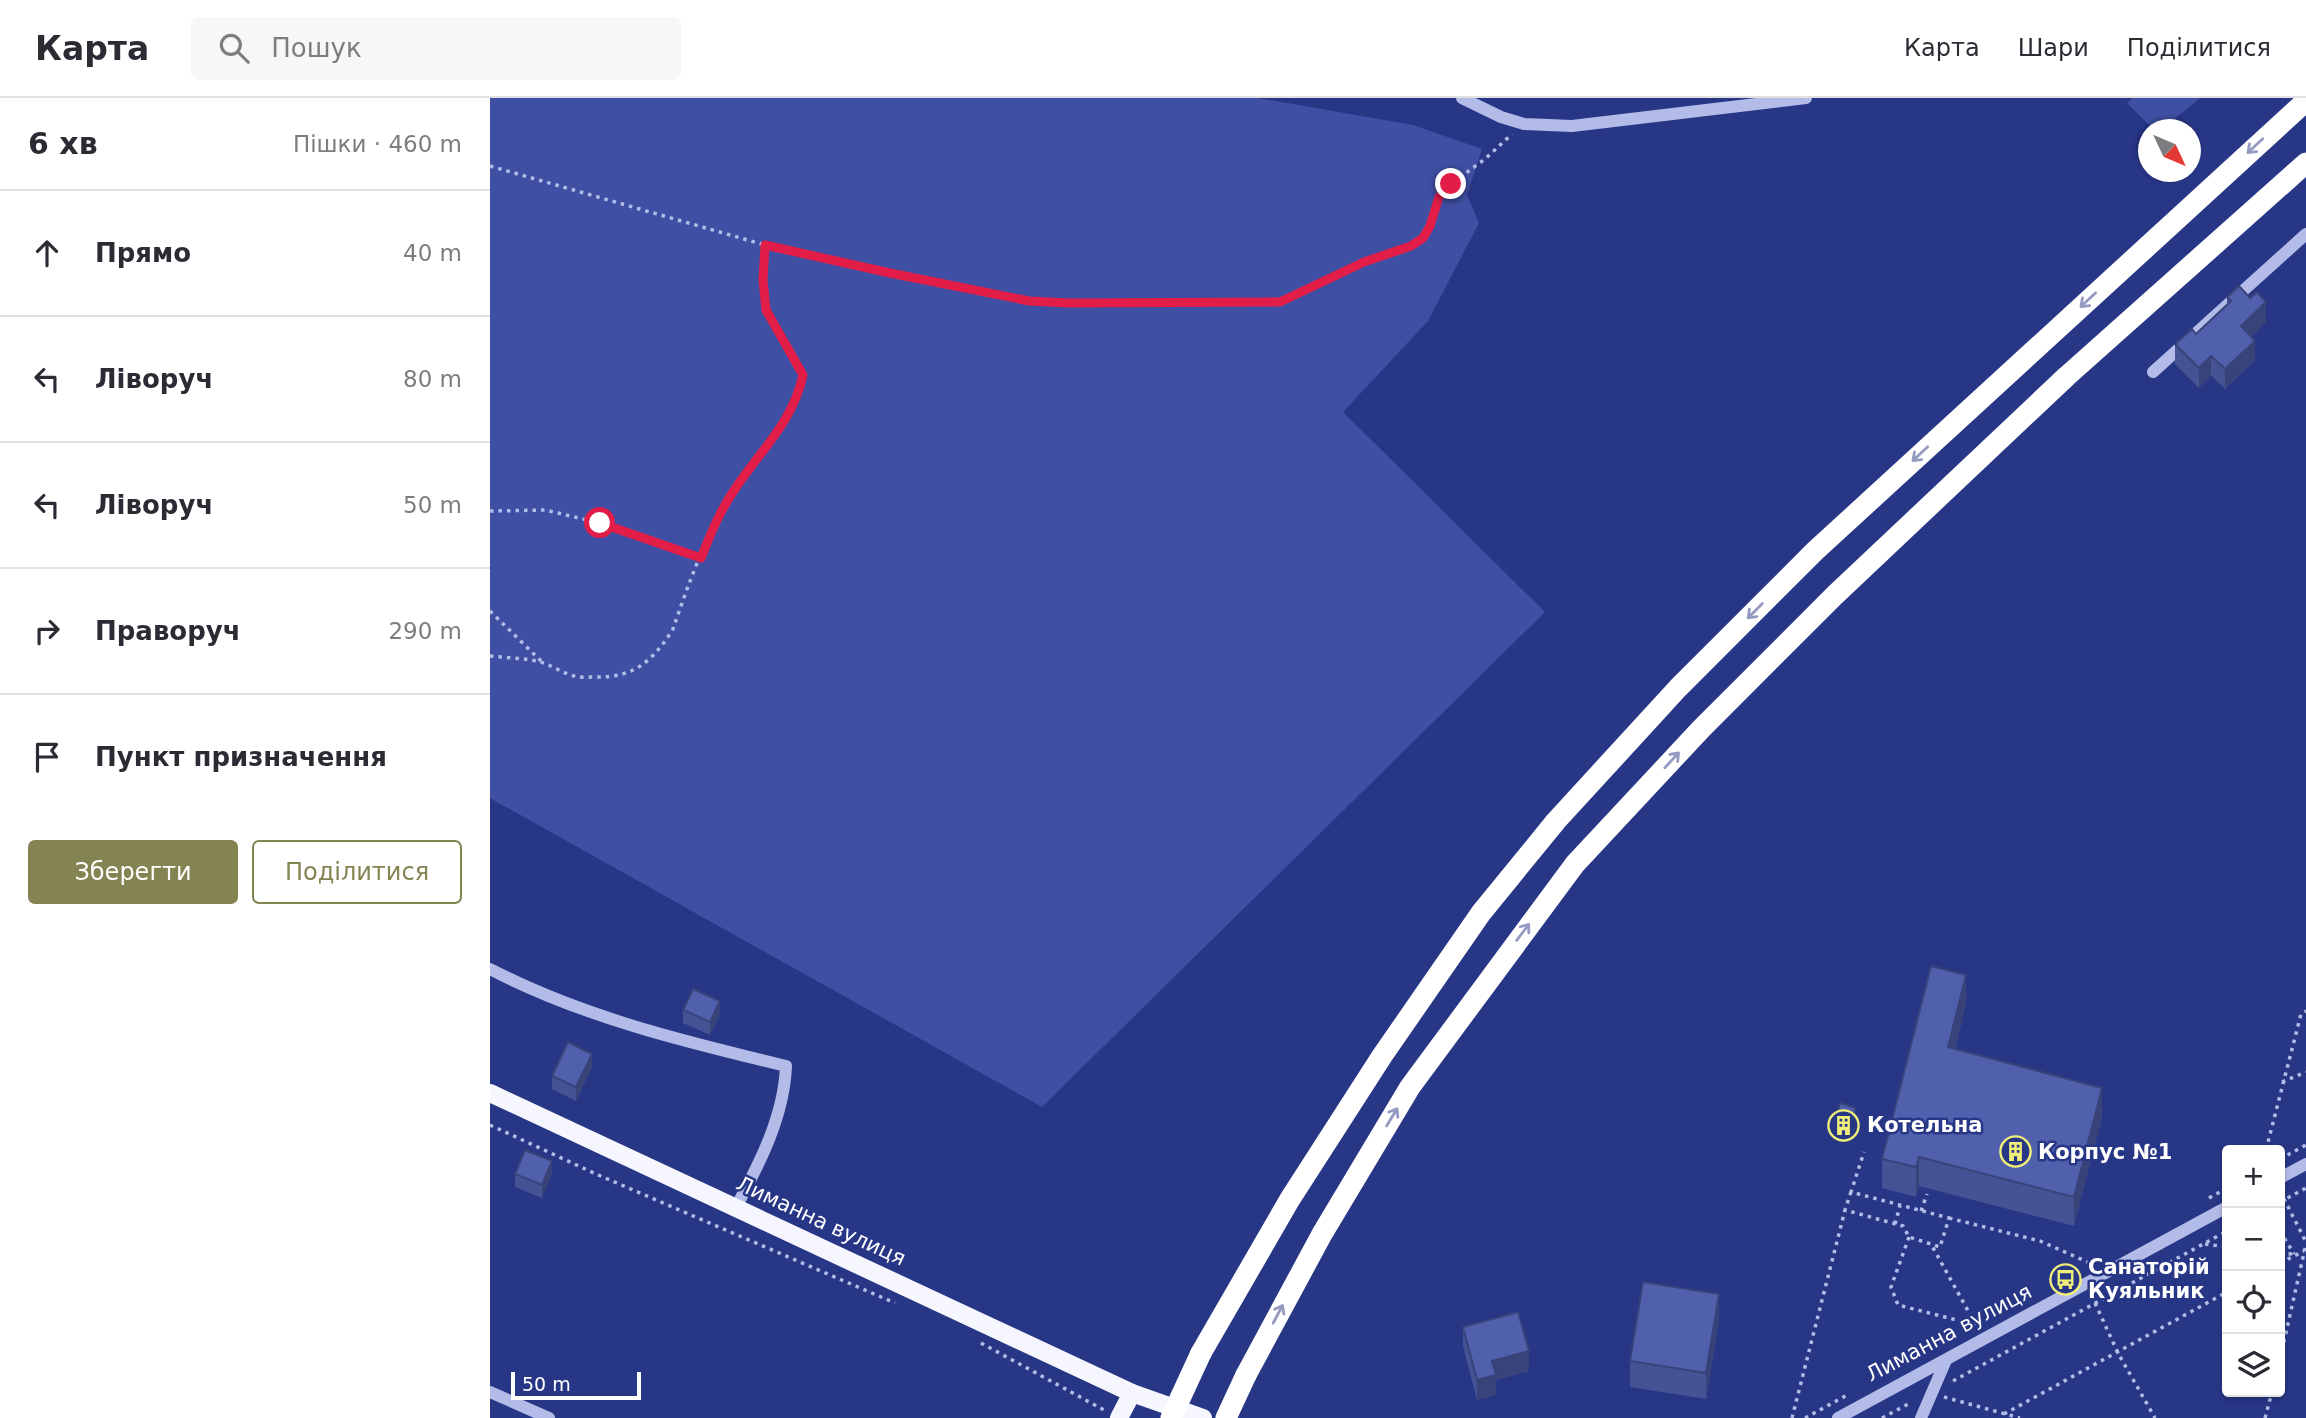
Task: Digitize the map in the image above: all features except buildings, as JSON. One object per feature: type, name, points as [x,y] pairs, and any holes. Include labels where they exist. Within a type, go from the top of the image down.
[{"type":"highway","points":[[1171,1418],[1200,1353],[1290,1199],[1382,1056],[1481,913],[1556,821],[1678,688],[1815,551],[2306,100]]},
{"type":"highway","points":[[1226,1418],[1246,1375],[1322,1234],[1410,1087],[1575,864],[1702,729],[1836,595],[2067,376],[2306,163]]},
{"type":"main road","name":"Лиманна вулиця","points":[[490,1093],[1132,1393],[1203,1418]]},
{"type":"main road","points":[[1119,1418],[1132,1393]]},
{"type":"street","points":[[1462,98],[1501,117],[1524,124],[1572,126],[1807,98]]},
{"type":"street","points":[[2153,372],[2306,234]]},
{"type":"street","points":[[490,969],[528,989],[675,1040],[786,1066],[780,1113],[736,1206]]},
{"type":"street","points":[[2285,1175],[2306,1164]]},
{"type":"street","name":"Лиманна вулиця","points":[[1838,1418],[2225,1208]]},
{"type":"street","points":[[1921,1418],[1946,1360]]},
{"type":"street","points":[[490,1392],[549,1418]]},
{"type":"path","points":[[490,166],[765,245],[1029,301],[1280,302],[1364,262],[1411,246],[1423,238],[1430,226],[1439,197],[1524,124]]},
{"type":"path","points":[[490,656],[544,663],[574,676],[607,678],[620,676],[646,663],[656,654],[673,629],[716,520],[735,488],[779,431],[798,398],[803,375],[766,310],[763,280],[765,245]]},
{"type":"path","points":[[490,511],[545,510],[600,523],[701,558]]},
{"type":"path","points":[[490,611],[544,663]]},
{"type":"path","points":[[2267,1145],[2301,1014],[2306,1011]]},
{"type":"path","points":[[2283,1082],[2306,1072]]},
{"type":"path","points":[[490,1125],[596,1174],[897,1304]]},
{"type":"path","points":[[2285,1156],[2306,1144]]},
{"type":"path","points":[[1792,1418],[1845,1210],[1864,1152]]},
{"type":"path","points":[[2285,1199],[2306,1188]]},
{"type":"path","points":[[1851,1192],[2040,1241],[2092,1263]]},
{"type":"path","points":[[1921,1211],[1927,1195]]},
{"type":"path","points":[[1895,1224],[1900,1206]]},
{"type":"path","points":[[2285,1206],[2306,1243],[2285,1337]]},
{"type":"path","points":[[1845,1210],[1903,1226],[1909,1237],[1940,1247],[1949,1218]]},
{"type":"path","points":[[1882,1418],[2222,1234]]},
{"type":"path","points":[[1909,1237],[1891,1287],[1898,1305],[1976,1325],[1931,1244]]},
{"type":"path","points":[[2285,1239],[2294,1254]]},
{"type":"path","points":[[2203,1244],[2222,1246]]},
{"type":"path","points":[[2285,1259],[2305,1250]]},
{"type":"path","points":[[2285,1253],[2294,1254]]},
{"type":"path","points":[[2004,1414],[2222,1295]]},
{"type":"path","points":[[2094,1303],[2118,1353],[2155,1418]]},
{"type":"path","points":[[980,1343],[1099,1407]]},
{"type":"path","points":[[1932,1393],[2020,1418]]},
{"type":"path","points":[[2265,1418],[2271,1397]]},
{"type":"shaded area","points":[[490,98],[1258,98],[1413,125],[1482,149],[1467,195],[1479,223],[1428,321],[1343,412],[1545,612],[1042,1107],[490,798]]},
{"type":"shaded area","points":[[2133,98],[2200,98],[2174,119],[2143,119],[2127,103]]},
{"type":"place","name":"Котельна","points":[[1844,1125]]},
{"type":"place","name":"Корпус №1","points":[[2015,1152]]},
{"type":"place","name":"Санаторій Куяльник","points":[[2065,1279]]},
{"type":"route","points":[[600,523],[701,558],[716,520],[735,488],[779,431],[798,398],[803,375],[766,310],[763,280],[765,245],[1029,301],[1280,302],[1364,262],[1411,246],[1423,238],[1430,226],[1439,197],[1451,184]]}]
